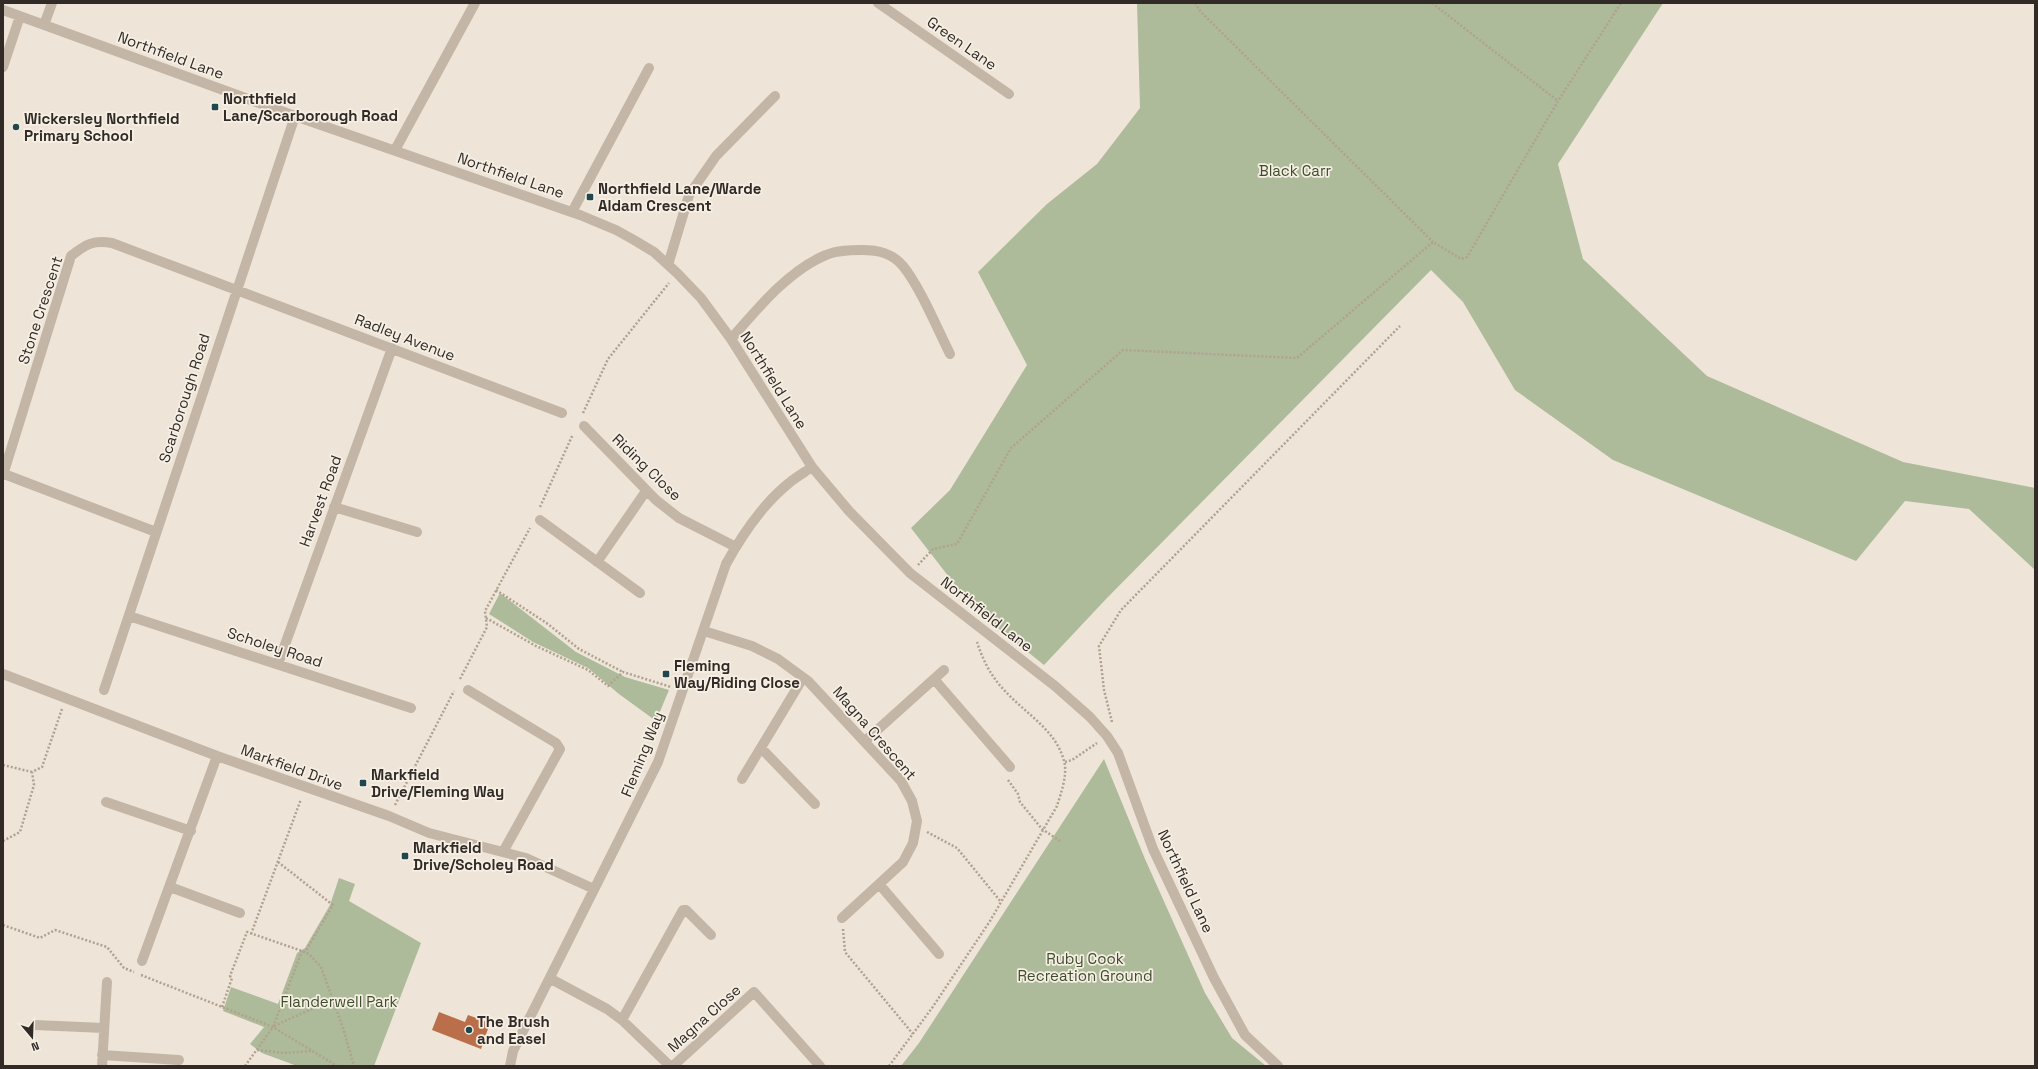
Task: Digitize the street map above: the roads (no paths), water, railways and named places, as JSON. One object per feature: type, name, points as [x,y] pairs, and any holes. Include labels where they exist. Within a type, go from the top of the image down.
[{"type":"street","points":[[44,25],[52,3]]},
{"type":"street","points":[[395,150],[475,3]]},
{"type":"street","name":"Green Lane","points":[[878,3],[1009,94]]},
{"type":"street","name":"Northfield Lane","points":[[3,10],[295,116],[572,212],[616,230],[654,252],[701,298],[731,339],[812,467],[849,511],[910,573],[1055,686],[1090,717],[1107,736],[1118,753],[1153,849],[1214,978],[1245,1035],[1278,1066]]},
{"type":"street","points":[[3,67],[20,16]]},
{"type":"street","points":[[572,212],[649,68]]},
{"type":"street","points":[[668,265],[689,195],[716,156],[775,96]]},
{"type":"street","name":"Scarborough Road","points":[[104,690],[295,116]]},
{"type":"street","name":"Stone Crescent","points":[[156,532],[3,474],[72,256],[85,245],[100,241],[112,243],[236,290]]},
{"type":"street","points":[[731,339],[765,301],[788,280],[812,262],[827,254],[847,250],[874,250],[890,254],[902,265],[912,281],[950,354]]},
{"type":"street","name":"Radley Avenue","points":[[236,290],[562,413]]},
{"type":"street","name":"Harvest Road","points":[[278,664],[392,348]]},
{"type":"street","name":"Riding Close","points":[[580,424],[656,500],[679,518],[736,547]]},
{"type":"street","name":"Fleming Way","points":[[510,1066],[514,1051],[658,762],[726,564],[736,547],[770,502],[789,483],[812,467]]},
{"type":"street","points":[[597,562],[646,491]]},
{"type":"street","points":[[334,507],[417,532]]},
{"type":"street","points":[[536,522],[597,562],[640,593]]},
{"type":"street","name":"Scholey Road","points":[[129,616],[411,708]]},
{"type":"street","name":"Magna Crescent","points":[[704,631],[752,646],[778,659],[804,678],[826,699],[901,781],[912,801],[916,826],[913,843],[903,862],[842,918]]},
{"type":"street","points":[[864,741],[944,670]]},
{"type":"street","name":"Markfield Drive","points":[[3,674],[67,697],[217,756],[305,788],[389,816],[429,833],[533,861],[594,889]]},
{"type":"street","points":[[742,779],[804,678]]},
{"type":"street","points":[[934,679],[1010,767]]},
{"type":"street","points":[[468,690],[556,743],[560,749],[503,852]]},
{"type":"street","points":[[761,748],[815,804]]},
{"type":"street","points":[[142,961],[191,831],[217,756]]},
{"type":"street","points":[[106,802],[191,831]]},
{"type":"street","points":[[879,884],[939,954]]},
{"type":"street","points":[[170,887],[240,913]]},
{"type":"street","points":[[622,1020],[682,910],[686,910],[711,936]]},
{"type":"street","name":"Magna Close","points":[[551,978],[580,993],[622,1020],[670,1066]]},
{"type":"street","points":[[102,1066],[108,982]]},
{"type":"street","name":"Magna Close","points":[[673,1066],[754,992],[820,1066]]},
{"type":"street","points":[[35,1024],[104,1028]]},
{"type":"street","points":[[102,1055],[179,1060]]},
{"type":"place","name":"Northfield Lane/Scarborough Road","points":[[215,107]]},
{"type":"place","name":"Wickersley Northfield Primary School","points":[[16,127]]},
{"type":"place","name":"Northfield Lane/Warde Aldam Crescent","points":[[590,197]]},
{"type":"place","name":"Fleming Way/Riding Close","points":[[666,674]]},
{"type":"place","name":"Markfield Drive/Fleming Way","points":[[363,783]]},
{"type":"place","name":"Markfield Drive/Scholey Road","points":[[405,856]]},
{"type":"place","name":"The Brush and Easel","points":[[469,1030]]},
{"type":"park label","name":"Black Carr","points":[[1295,170]]},
{"type":"park label","name":"Ruby Cook Recreation Ground","points":[[1085,966]]},
{"type":"park label","name":"Flanderwell Park","points":[[339,1001]]}]
